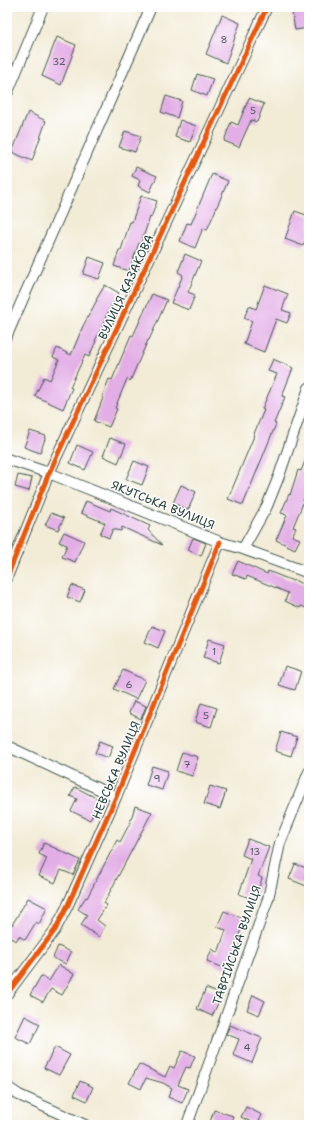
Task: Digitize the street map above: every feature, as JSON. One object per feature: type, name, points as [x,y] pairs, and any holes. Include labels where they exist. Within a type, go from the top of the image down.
[{"type":"street","points":[[7,94],[43,7]]},
{"type":"street","points":[[7,335],[151,7]]},
{"type":"street","name":"ВУЛИЦЯ КАЗАКОВА","points":[[7,577],[50,473],[268,7]]},
{"type":"street","points":[[243,548],[267,506],[277,482],[309,388]]},
{"type":"street","name":"ЯКУТСЬКА ВУЛИЦЯ","points":[[7,459],[50,473],[220,542],[243,548],[309,574]]},
{"type":"street","name":"НЕВСЬКА ВУЛИЦЯ","points":[[7,994],[55,930],[67,907],[116,797],[220,542]]},
{"type":"street","points":[[7,746],[116,797]]},
{"type":"street","name":"ТАВРІЙСЬКА ВУЛИЦЯ","points":[[187,1125],[268,899],[280,843],[309,772]]},
{"type":"street","points":[[7,1088],[85,1125]]},
{"type":"building","points":[[291,7],[305,7],[308,28],[295,30]]},
{"type":"building","points":[[222,15],[240,23],[226,63],[206,54]]},
{"type":"building","points":[[57,37],[76,45],[61,85],[42,76]]},
{"type":"building","points":[[197,74],[213,79],[207,96],[192,90]]},
{"type":"building","points":[[166,96],[182,101],[177,118],[161,112]]},
{"type":"building","points":[[249,98],[264,104],[257,122],[251,120],[239,147],[224,141],[231,122],[238,125]]},
{"type":"building","points":[[28,112],[46,121],[32,161],[12,152]]},
{"type":"building","points":[[180,120],[196,126],[190,142],[175,137]]},
{"type":"building","points":[[125,131],[141,136],[135,152],[119,147]]},
{"type":"building","points":[[136,167],[157,176],[150,192],[138,186],[140,180],[132,176]]},
{"type":"building","points":[[212,174],[228,181],[207,230],[203,228],[195,248],[180,241],[187,223],[191,224]]},
{"type":"building","points":[[141,196],[157,201],[129,271],[114,266]]},
{"type":"building","points":[[295,211],[309,216],[309,230],[303,246],[285,239]]},
{"type":"building","points":[[185,254],[201,261],[188,292],[195,295],[189,310],[171,303],[183,275],[178,272]]},
{"type":"building","points":[[89,257],[105,263],[99,279],[83,274]]},
{"type":"building","points":[[105,285],[119,293],[105,318],[106,319],[89,357],[85,355],[70,387],[72,388],[63,409],[35,396],[44,377],[50,380],[59,360],[53,357],[57,348],[71,355],[83,326]]},
{"type":"building","points":[[265,285],[288,294],[282,310],[291,313],[287,323],[276,319],[264,352],[244,344],[252,321],[244,318],[249,306],[256,309]]},
{"type":"building","points":[[152,294],[167,300],[130,381],[127,379],[109,427],[94,421],[109,379],[112,380],[131,335],[133,336]]},
{"type":"building","points":[[273,359],[293,368],[282,396],[285,397],[274,423],[276,424],[243,505],[228,499],[254,436],[264,410],[262,409],[277,374],[268,371]]},
{"type":"building","points":[[30,431],[46,436],[40,453],[24,447]]},
{"type":"building","points":[[110,438],[126,444],[118,463],[103,456]]},
{"type":"building","points":[[77,445],[93,452],[85,470],[70,463]]},
{"type":"building","points":[[309,451],[309,484],[304,501],[293,527],[296,528],[292,536],[300,539],[295,549],[276,540],[287,515],[281,513],[289,494],[290,495],[298,470],[301,471]]},
{"type":"building","points":[[134,461],[149,467],[142,485],[126,479]]},
{"type":"building","points":[[18,475],[32,478],[29,491],[15,487]]},
{"type":"building","points":[[181,485],[196,492],[188,510],[173,503]]},
{"type":"building","points":[[86,501],[110,511],[111,508],[150,526],[148,530],[162,545],[122,527],[121,531],[113,529],[109,538],[100,534],[105,523],[81,513]]},
{"type":"building","points":[[51,513],[64,518],[58,530],[45,525]]},
{"type":"building","points":[[64,532],[84,541],[75,562],[62,557],[67,545],[59,542]]},
{"type":"building","points":[[193,538],[206,543],[201,556],[188,550]]},
{"type":"building","points":[[238,561],[267,574],[268,571],[309,587],[309,609],[301,606],[300,608],[285,601],[288,593],[247,576],[246,579],[232,574]]},
{"type":"building","points":[[72,585],[85,590],[80,602],[67,597]]},
{"type":"building","points":[[152,626],[165,631],[158,648],[145,642]]},
{"type":"building","points":[[209,639],[225,644],[219,663],[203,658]]},
{"type":"building","points":[[285,666],[301,671],[295,690],[279,685]]},
{"type":"building","points":[[123,670],[145,680],[136,699],[114,689]]},
{"type":"building","points":[[134,701],[146,706],[141,719],[129,713]]},
{"type":"building","points":[[201,703],[217,708],[211,727],[195,722]]},
{"type":"building","points":[[281,732],[297,737],[291,756],[275,751]]},
{"type":"building","points":[[100,741],[113,746],[108,758],[95,753]]},
{"type":"building","points":[[182,752],[198,757],[192,776],[176,771]]},
{"type":"building","points":[[152,766],[168,771],[162,790],[146,785]]},
{"type":"building","points":[[210,786],[226,791],[220,809],[204,804]]},
{"type":"building","points":[[75,787],[100,800],[90,820],[71,811],[77,799],[70,796]]},
{"type":"building","points":[[135,806],[152,812],[104,903],[107,905],[97,920],[105,926],[99,937],[81,925],[87,915],[78,909],[86,897],[87,898],[117,840],[120,842],[130,823]]},
{"type":"building","points":[[248,839],[269,847],[258,876],[262,878],[255,900],[239,894],[251,859],[242,855]]},
{"type":"building","points":[[44,843],[80,860],[73,875],[61,870],[55,883],[39,876],[47,858],[39,854]]},
{"type":"building","points":[[295,864],[309,869],[309,887],[289,879]]},
{"type":"building","points":[[28,898],[47,908],[39,924],[36,922],[25,940],[19,936],[16,941],[7,936],[7,922],[12,925]]},
{"type":"building","points":[[224,911],[245,919],[237,940],[241,942],[233,967],[228,964],[226,969],[207,961],[212,949],[218,953],[226,930],[217,927]]},
{"type":"building","points":[[58,946],[71,952],[66,964],[53,958]]},
{"type":"building","points":[[59,965],[74,974],[62,995],[51,989],[43,1002],[30,995],[41,976],[49,981]]},
{"type":"building","points":[[206,988],[222,995],[212,1016],[197,1009]]},
{"type":"building","points":[[253,995],[265,1001],[259,1015],[247,1010]]},
{"type":"building","points":[[25,1016],[40,1024],[30,1044],[15,1037]]},
{"type":"building","points":[[230,1025],[262,1038],[252,1063],[233,1055],[239,1039],[226,1034]]},
{"type":"building","points":[[55,1047],[70,1055],[59,1075],[44,1068]]},
{"type":"building","points":[[182,1051],[195,1056],[190,1068],[186,1067],[178,1085],[188,1089],[182,1103],[168,1097],[172,1088],[163,1083],[146,1078],[141,1089],[129,1083],[139,1064],[165,1077],[170,1066],[174,1068]]},
{"type":"building","points":[[80,1081],[93,1087],[87,1101],[74,1095]]},
{"type":"building","points":[[246,1107],[262,1115],[257,1125],[241,1117]]},
{"type":"building","points":[[214,1110],[233,1116],[230,1125],[209,1125]]},
{"type":"cycle path","points":[[7,577],[49,473],[267,7]]},
{"type":"cycle path","points":[[7,994],[55,930],[67,907],[116,797],[220,542]]}]
